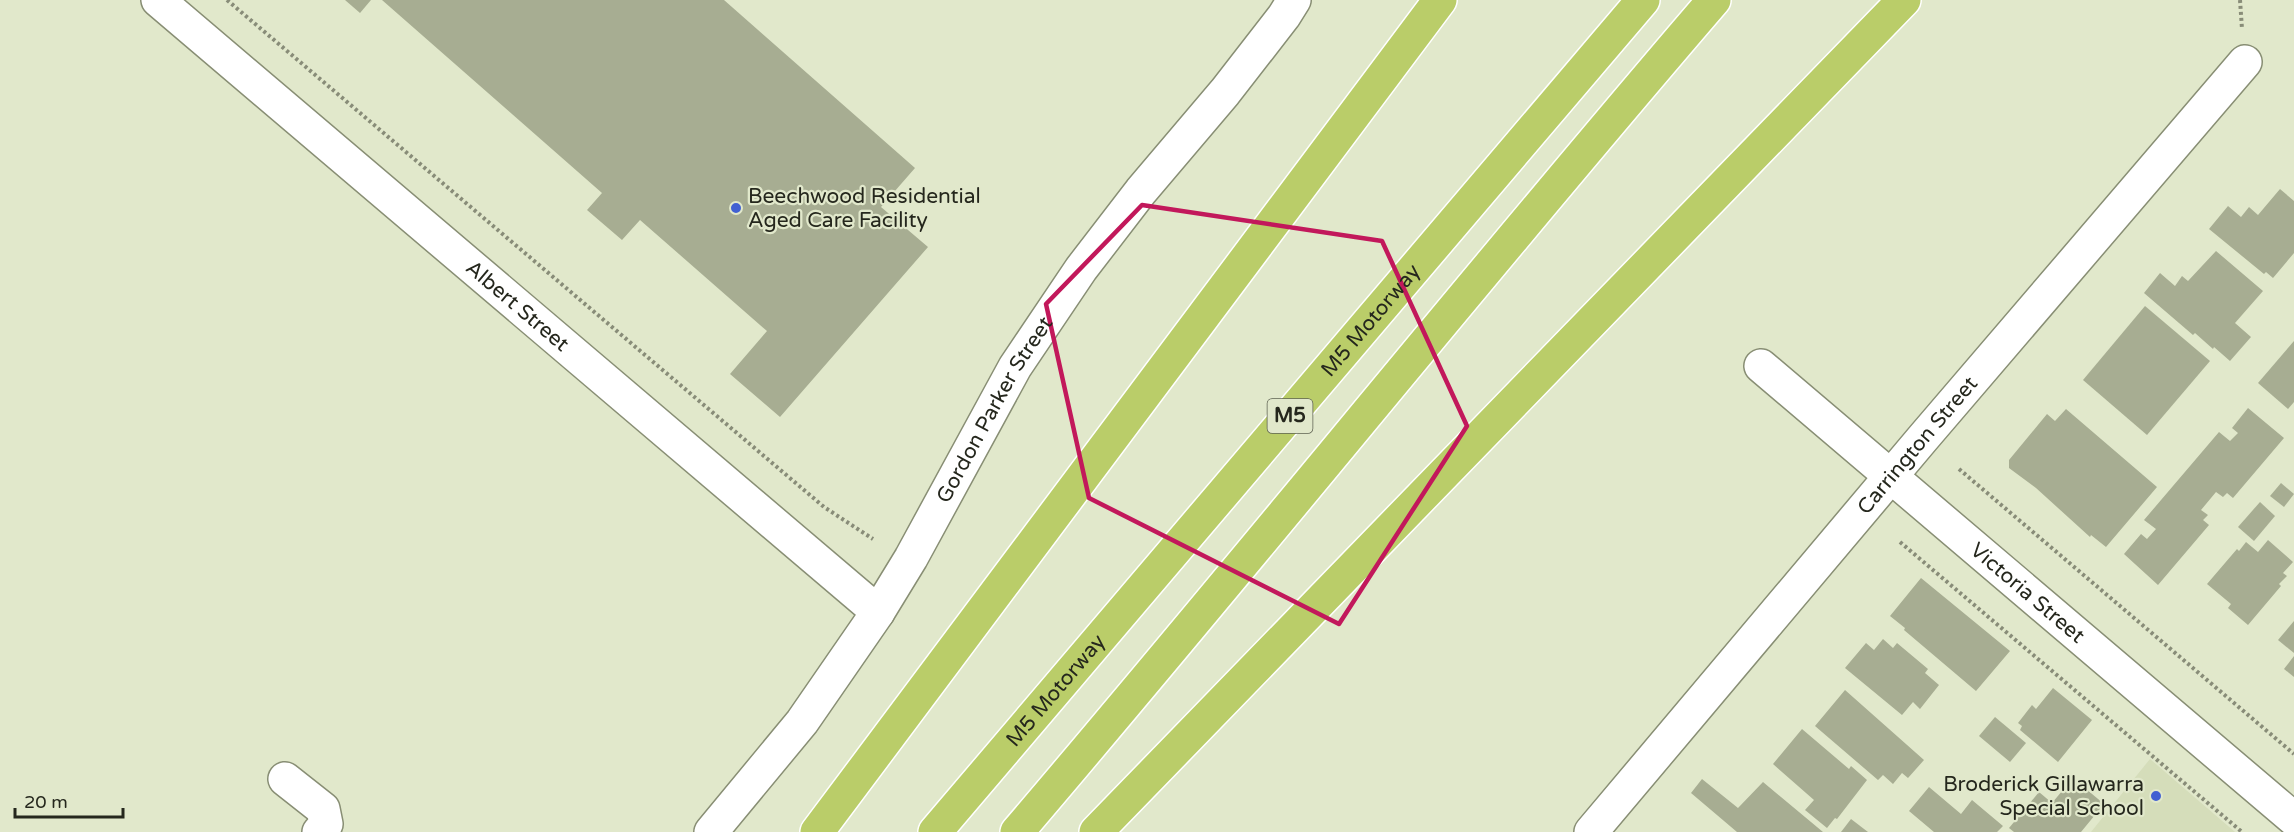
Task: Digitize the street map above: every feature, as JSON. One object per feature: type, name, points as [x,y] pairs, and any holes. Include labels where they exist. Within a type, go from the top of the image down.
[{"type":"highway","points":[[816,832],[1440,0]]},
{"type":"highway","name":"M5 Motorway","points":[[935,832],[1643,0]]},
{"type":"highway","name":"M5","points":[[1017,832],[1130,700],[1603,129],[1714,0]]},
{"type":"highway","points":[[1096,832],[1904,0]]},
{"type":"street","name":"Albert Street","points":[[158,0],[878,612]]},
{"type":"street","name":"Gordon Parker Street","points":[[711,832],[802,722],[878,612],[911,558],[1016,367],[1047,319],[1123,214],[1225,92],[1294,0]]},
{"type":"street","name":"Carrington Street","points":[[1592,832],[1891,476],[2245,62]]},
{"type":"street","name":"Victoria Street","points":[[1761,366],[2294,819]]},
{"type":"street","points":[[285,779],[323,808],[330,829]]},
{"type":"path","points":[[227,0],[824,507],[873,539]]},
{"type":"path","points":[[1959,469],[2294,753]]},
{"type":"path","points":[[1900,542],[2242,832]]},
{"type":"highlighted area","points":[[1142,205],[1382,241],[1467,426],[1339,624],[1089,498],[1046,304]]},
{"type":"shaded area","name":"Broderick Gillawarra Special School","points":[[2150,759],[2235,832],[2091,832]]},
{"type":"building","points":[[345,0],[371,0],[360,13]]},
{"type":"building","name":"Beechwood Residential Aged Care Facility","points":[[382,0],[724,0],[915,168],[881,207],[928,247],[780,417],[730,374],[767,331],[640,220],[622,240],[587,210],[602,193]]},
{"type":"building","points":[[2280,189],[2294,201],[2294,253],[2273,278],[2266,272],[2264,274],[2209,229],[2228,206],[2241,217],[2249,207],[2258,215]]},
{"type":"building","points":[[2216,251],[2263,291],[2235,323],[2251,337],[2230,361],[2195,333],[2193,335],[2144,293],[2160,273],[2175,286],[2182,276],[2188,281]]},
{"type":"building","points":[[2145,306],[2210,361],[2147,435],[2083,380]]},
{"type":"building","points":[[2294,341],[2294,402],[2288,409],[2258,383]]},
{"type":"building","points":[[2248,408],[2284,438],[2233,498],[2227,493],[2223,497],[2216,492],[2201,510],[2208,515],[2203,520],[2209,525],[2158,585],[2124,554],[2141,534],[2147,539],[2156,529],[2144,520],[2219,432],[2230,441],[2238,433],[2232,428]]},
{"type":"building","points":[[2066,409],[2157,487],[2106,547],[2091,535],[2090,537],[2036,488],[2009,468],[2009,460],[2047,414],[2055,421]]},
{"type":"building","points":[[2281,483],[2294,494],[2284,507],[2270,496]]},
{"type":"building","points":[[2260,502],[2275,516],[2254,541],[2238,527]]},
{"type":"building","points":[[2268,540],[2293,562],[2283,573],[2287,576],[2279,584],[2281,586],[2248,625],[2228,608],[2231,604],[2207,584],[2237,549],[2239,551],[2246,542],[2258,552]]},
{"type":"building","points":[[1921,578],[2010,651],[1976,691],[1890,616]]},
{"type":"building","points":[[2294,621],[2294,653],[2278,640]]},
{"type":"building","points":[[1883,639],[1893,648],[1897,643],[1928,669],[1925,673],[1939,685],[1920,709],[1913,702],[1902,715],[1845,668],[1866,643],[1874,650]]},
{"type":"building","points":[[2294,656],[2294,677],[2284,669]]},
{"type":"building","points":[[2053,688],[2092,720],[2058,762],[2020,730],[2022,726],[2018,723],[2032,705],[2036,709]]},
{"type":"building","points":[[1845,690],[1924,760],[1908,778],[1902,773],[1893,784],[1883,775],[1878,780],[1815,726]]},
{"type":"building","points":[[1995,717],[2026,743],[2010,762],[1979,736]]},
{"type":"building","points":[[1802,729],[1849,769],[1851,766],[1867,780],[1837,819],[1835,818],[1827,828],[1805,810],[1814,800],[1773,764]]},
{"type":"building","points":[[2073,778],[2104,804],[2081,832],[2014,832],[2009,828],[2039,792],[2052,803]]},
{"type":"building","points":[[1702,779],[1738,808],[1763,782],[1823,832],[1737,832],[1691,793]]},
{"type":"building","points":[[1929,787],[1961,814],[1972,800],[2003,826],[1997,832],[1934,832],[1909,811]]},
{"type":"building","points":[[1851,819],[1868,832],[1841,832]]},
{"type":"place","name":"Beechwood Residential Aged Care Facility","points":[[736,208]]},
{"type":"place","name":"Broderick Gillawarra Special School","points":[[2156,796]]}]
